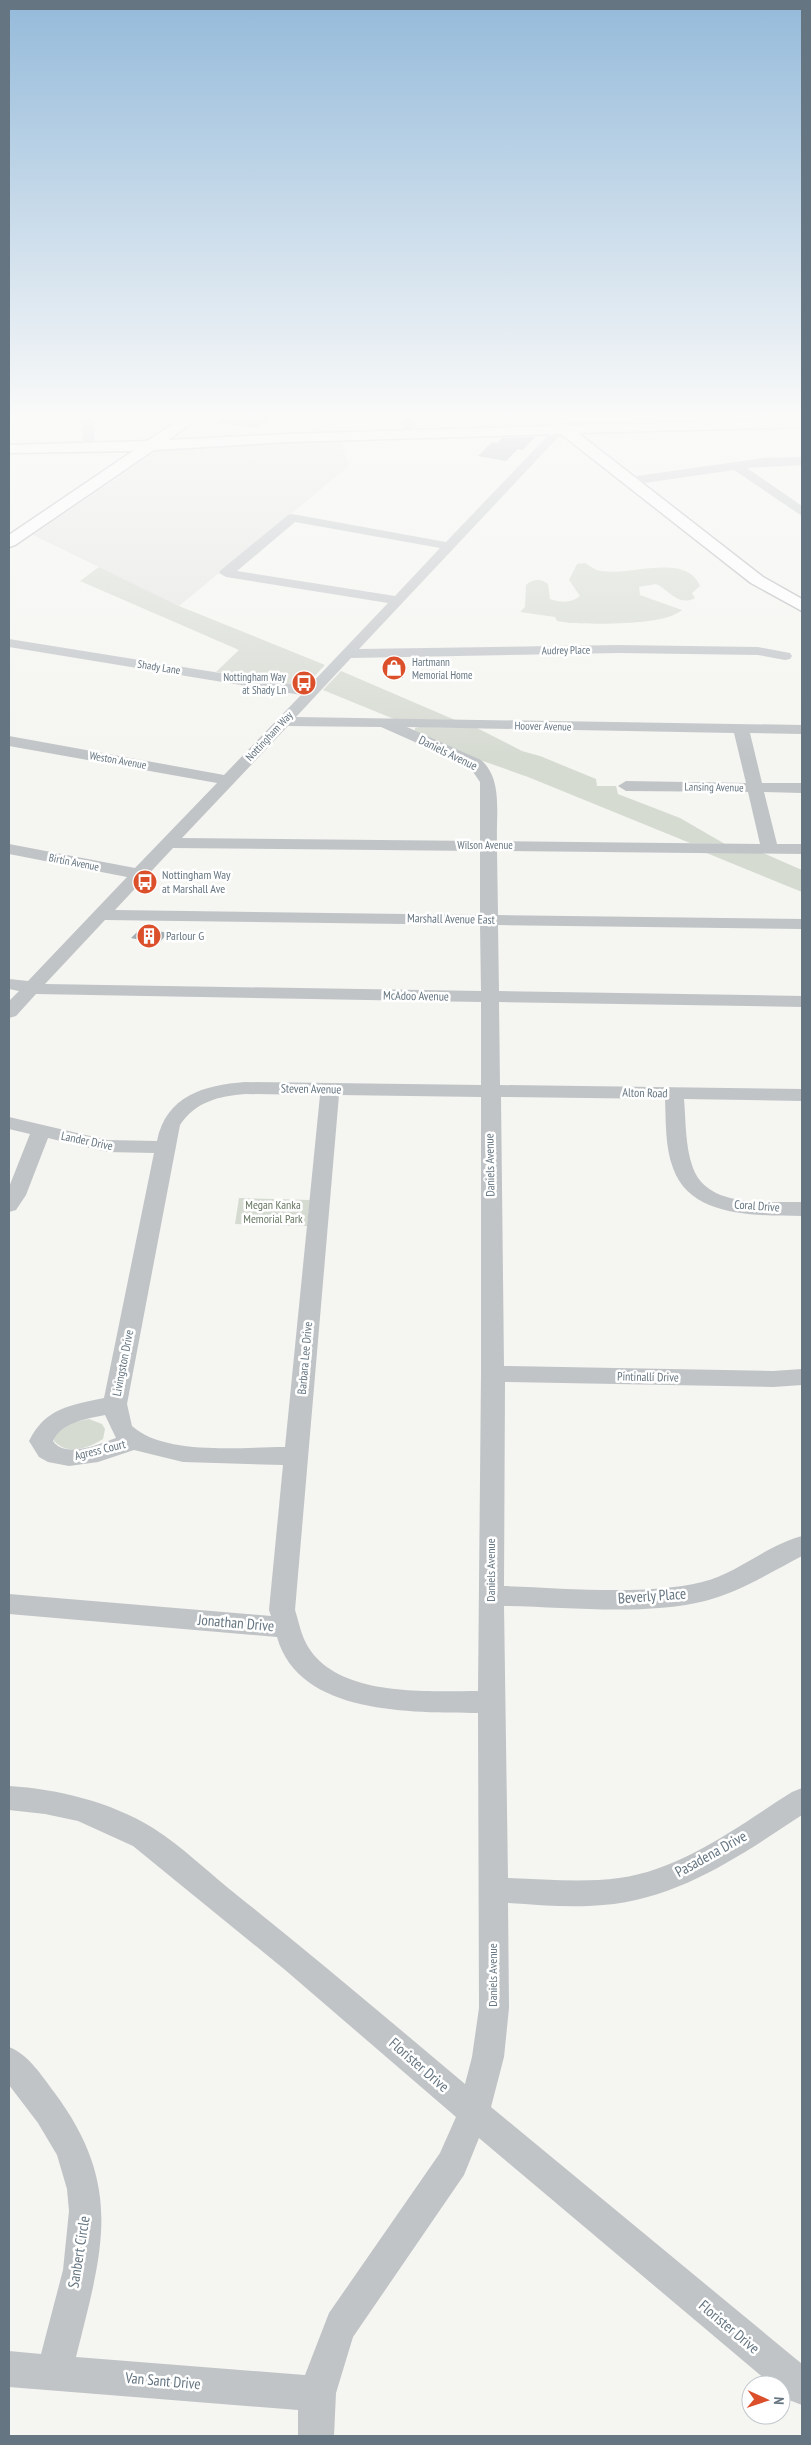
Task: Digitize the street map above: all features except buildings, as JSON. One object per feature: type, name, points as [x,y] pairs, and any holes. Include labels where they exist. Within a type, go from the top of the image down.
[{"type":"main road","points":[[9,542],[26,530]]},
{"type":"main road","points":[[693,530],[757,580],[802,606]]},
{"type":"street","points":[[277,530],[226,573],[397,600]]},
{"type":"street","points":[[359,530],[448,546]]},
{"type":"street","name":"Nottingham Way","points":[[9,1012],[463,530]]},
{"type":"street","name":"Shady Lane","points":[[9,643],[310,692]]},
{"type":"street","name":"Audrey Place","points":[[346,654],[618,649],[758,652],[785,656]]},
{"type":"street","name":"Hoover Avenue","points":[[283,721],[802,729]]},
{"type":"street","name":"Daniels Avenue","points":[[316,2436],[318,2394],[328,2353],[341,2325],[452,2164],[474,2112],[488,2057],[494,2008],[491,1596],[493,1374],[488,997],[488,782],[481,768],[384,723]]},
{"type":"street","points":[[742,728],[770,849]]},
{"type":"street","name":"Weston Avenue","points":[[9,741],[227,780]]},
{"type":"street","name":"Lansing Avenue","points":[[626,786],[802,788]]},
{"type":"street","name":"Wilson Avenue","points":[[168,843],[802,849]]},
{"type":"street","name":"Birtin Avenue","points":[[9,850],[139,874]]},
{"type":"street","name":"Marshall Avenue East","points":[[101,915],[802,924]]},
{"type":"street","name":"McAdoo Avenue","points":[[9,984],[31,989],[802,1001]]},
{"type":"street","name":"Steven Avenue","points":[[166,1148],[170,1125],[183,1107],[207,1094],[233,1088],[489,1090]]},
{"type":"street","name":"Barbara Lee Drive","points":[[284,1626],[282,1610],[330,1089]]},
{"type":"street","name":"Alton Road","points":[[489,1090],[802,1095]]},
{"type":"street","name":"Coral Drive","points":[[674,1093],[682,1167],[691,1184],[716,1200],[732,1205],[802,1209]]},
{"type":"street","name":"Lander Drive","points":[[9,1123],[107,1146],[166,1148]]},
{"type":"street","points":[[9,1205],[16,1195],[41,1131]]},
{"type":"street","name":"Livingston Drive","points":[[135,1441],[125,1434],[119,1425],[115,1404],[166,1148]]},
{"type":"street","name":"Pintinalli Drive","points":[[493,1374],[773,1379],[802,1377]]},
{"type":"street","name":"Agress Court","points":[[115,1404],[59,1419],[48,1425],[41,1441],[43,1447],[48,1453],[69,1458],[135,1441]]},
{"type":"street","points":[[135,1441],[181,1454],[296,1456]]},
{"type":"street","name":"Beverly Place","points":[[491,1596],[642,1600],[672,1597],[705,1590],[732,1581],[802,1545]]},
{"type":"street","name":"Jonathan Drive","points":[[9,1604],[284,1626],[292,1646],[303,1662],[320,1678],[358,1694],[383,1699],[492,1702]]},
{"type":"street","name":"Florister Drive","points":[[9,1798],[59,1803],[89,1811],[117,1822],[143,1837],[295,1959],[584,2207],[802,2387]]},
{"type":"street","name":"Pasadena Drive","points":[[493,1890],[602,1893],[636,1888],[666,1879],[696,1866],[802,1800]]},
{"type":"street","name":"Sanbert Circle","points":[[9,2062],[56,2118],[68,2142],[80,2176],[86,2212],[81,2259],[54,2372]]},
{"type":"street","name":"Van Sant Drive","points":[[9,2369],[318,2394]]},
{"type":"shaded area","points":[[40,530],[271,530],[179,606],[33,535]]},
{"type":"green space","points":[[585,563],[595,569],[613,572],[656,568],[683,570],[693,576],[700,586],[692,593],[695,598],[689,600],[674,597],[656,584],[639,587],[640,595],[682,610],[661,619],[612,624],[570,623],[557,621],[555,617],[520,612],[525,607],[526,585],[534,580],[540,580],[548,584],[550,599],[566,602],[580,596],[569,580],[577,564]]},
{"type":"green space","points":[[99,567],[179,606],[325,665],[307,684],[302,686],[216,672],[239,650],[80,581]]},
{"type":"green space","points":[[341,671],[455,720],[394,719],[323,690]]},
{"type":"green space","points":[[415,728],[477,728],[522,751],[540,756],[596,779],[597,786],[616,786],[618,794],[680,818],[725,844],[690,843],[528,777],[480,760],[415,731]]},
{"type":"green space","points":[[704,852],[761,852],[802,870],[802,892]]},
{"type":"green space","name":"Megan Kanka Memorial Park","points":[[239,1198],[310,1200],[307,1226],[235,1224]]},
{"type":"green space","points":[[89,1419],[102,1424],[105,1429],[103,1439],[85,1448],[78,1449],[65,1448],[54,1441],[54,1437],[69,1423]]},
{"type":"place","name":"Hartmann Memorial Home","points":[[394,668]]},
{"type":"place","name":"Nottingham Way at Shady Ln","points":[[304,683]]},
{"type":"place","name":"Nottingham Way at Marshall Ave","points":[[145,882]]},
{"type":"place","name":"Parlour G","points":[[149,936]]}]
